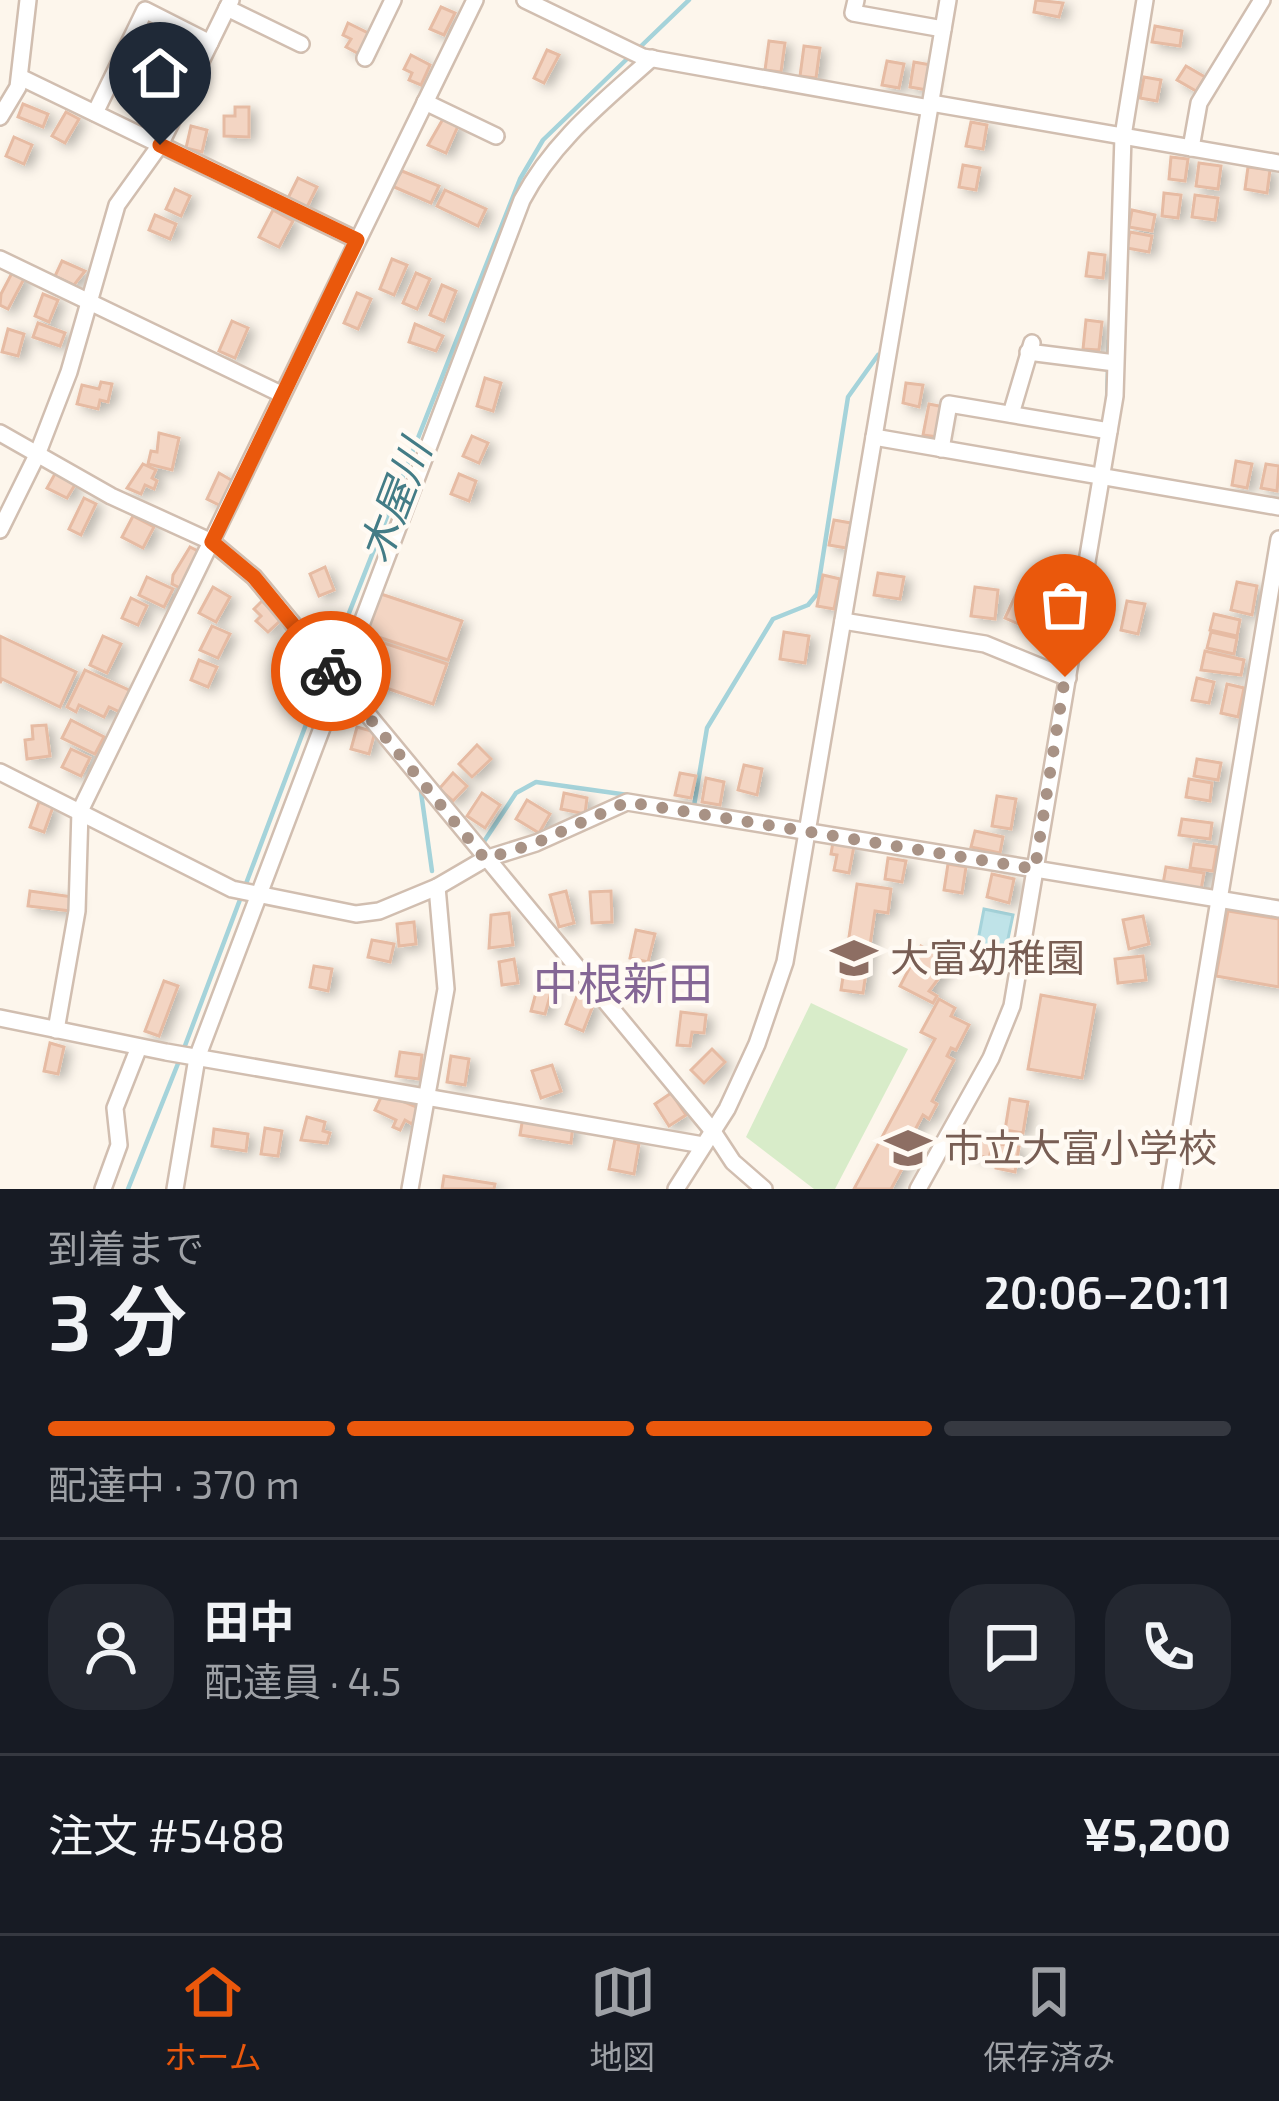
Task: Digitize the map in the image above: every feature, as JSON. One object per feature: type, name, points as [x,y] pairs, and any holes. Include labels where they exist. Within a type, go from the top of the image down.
[{"type":"street","points":[[0,117],[18,87],[28,0]]},
{"type":"street","points":[[365,58],[393,0]]},
{"type":"street","points":[[56,1030],[77,910],[80,812],[475,0]]},
{"type":"street","points":[[525,0],[648,57],[1279,163]]},
{"type":"street","points":[[856,0],[854,13],[943,29]]},
{"type":"street","points":[[676,1189],[747,1066],[777,992],[948,0]]},
{"type":"street","points":[[925,1188],[1012,1006],[1104,430],[1119,135],[1145,0]]},
{"type":"street","points":[[1192,148],[1199,103],[1262,0]]},
{"type":"street","points":[[0,530],[37,455],[69,372],[117,205],[160,145],[229,4],[301,44]]},
{"type":"street","points":[[95,113],[146,10],[210,43]]},
{"type":"street","points":[[175,1189],[197,1058],[522,200],[537,170],[565,136],[648,57]]},
{"type":"street","points":[[20,77],[357,240]]},
{"type":"street","points":[[425,102],[496,136]]},
{"type":"street","points":[[0,259],[281,394]]},
{"type":"street","points":[[1010,414],[1030,347],[1111,362]]},
{"type":"street","points":[[941,448],[949,404],[1104,430]]},
{"type":"street","points":[[0,433],[111,496],[212,542],[254,577],[708,1137],[764,1189]]},
{"type":"street","points":[[874,437],[1279,507]]},
{"type":"street","points":[[1171,1189],[1279,539]]},
{"type":"street","points":[[843,621],[985,644],[1063,677]]},
{"type":"street","points":[[0,772],[232,889],[356,914],[380,911],[437,887],[485,859],[536,843],[627,802],[1279,910]]},
{"type":"street","points":[[410,1189],[446,989],[437,887]]},
{"type":"street","points":[[0,1018],[197,1058],[708,1137]]},
{"type":"street","points":[[103,1189],[119,1145],[115,1108],[139,1047]]},
{"type":"green space","points":[[811,1003],[908,1049],[835,1189],[814,1189],[746,1137]]},
{"type":"water","points":[[984,909],[1013,915],[1002,967],[974,961]]},
{"type":"building","points":[[1036,0],[1063,3],[1059,17],[1034,12]]},
{"type":"building","points":[[441,7],[455,13],[444,35],[430,29]]},
{"type":"building","points":[[348,23],[370,34],[359,54],[346,47],[351,39],[343,35]]},
{"type":"building","points":[[1155,26],[1182,31],[1180,46],[1152,42]]},
{"type":"building","points":[[769,41],[785,43],[781,72],[765,70]]},
{"type":"building","points":[[804,46],[820,48],[816,78],[800,76]]},
{"type":"building","points":[[547,50],[559,55],[544,83],[534,78]]},
{"type":"building","points":[[411,55],[430,65],[421,85],[409,80],[412,73],[404,69]]},
{"type":"building","points":[[887,61],[904,64],[899,88],[882,85]]},
{"type":"building","points":[[914,62],[931,65],[927,90],[910,87]]},
{"type":"building","points":[[1186,66],[1205,77],[1196,91],[1177,80]]},
{"type":"building","points":[[1144,77],[1161,80],[1157,101],[1140,98]]},
{"type":"building","points":[[23,104],[48,114],[43,127],[18,117]]},
{"type":"building","points":[[235,107],[249,107],[249,137],[224,136],[224,116],[235,116]]},
{"type":"building","points":[[66,112],[79,119],[65,143],[52,136]]},
{"type":"building","points":[[443,119],[458,126],[446,153],[428,145]]},
{"type":"building","points":[[971,122],[987,125],[983,149],[966,146]]},
{"type":"building","points":[[191,126],[207,130],[202,152],[186,148]]},
{"type":"building","points":[[14,137],[32,145],[24,164],[6,156]]},
{"type":"building","points":[[1171,157],[1188,159],[1185,181],[1169,179]]},
{"type":"building","points":[[1199,163],[1221,166],[1218,189],[1196,186]]},
{"type":"building","points":[[963,165],[980,168],[976,190],[959,187]]},
{"type":"building","points":[[1248,167],[1270,170],[1267,193],[1245,189]]},
{"type":"building","points":[[402,171],[439,186],[431,203],[392,186]]},
{"type":"building","points":[[298,178],[317,187],[306,209],[287,200]]},
{"type":"building","points":[[175,189],[190,196],[181,216],[166,209]]},
{"type":"building","points":[[445,190],[486,209],[478,226],[437,206]]},
{"type":"building","points":[[1164,193],[1181,195],[1178,218],[1162,216]]},
{"type":"building","points":[[1195,195],[1218,198],[1215,220],[1192,217]]},
{"type":"building","points":[[273,210],[293,221],[279,247],[259,237]]},
{"type":"building","points":[[1132,210],[1155,215],[1152,231],[1129,227]]},
{"type":"building","points":[[155,215],[176,224],[170,239],[149,230]]},
{"type":"building","points":[[1130,232],[1152,236],[1149,252],[1127,248]]},
{"type":"building","points":[[1089,253],[1105,255],[1103,278],[1086,276]]},
{"type":"building","points":[[392,259],[407,265],[394,295],[380,289]]},
{"type":"building","points":[[62,261],[85,271],[74,285],[55,276]]},
{"type":"building","points":[[13,271],[25,277],[8,309],[0,305],[1,294]]},
{"type":"building","points":[[416,273],[430,279],[417,309],[403,303]]},
{"type":"building","points":[[442,285],[456,291],[444,321],[430,315]]},
{"type":"building","points":[[357,293],[371,299],[358,329],[344,323]]},
{"type":"building","points":[[43,294],[58,300],[49,322],[35,316]]},
{"type":"building","points":[[1086,320],[1102,322],[1099,350],[1083,349]]},
{"type":"building","points":[[232,321],[248,328],[235,358],[219,351]]},
{"type":"building","points":[[38,323],[65,333],[60,346],[33,337]]},
{"type":"building","points":[[415,324],[443,336],[436,351],[409,342]]},
{"type":"building","points":[[8,329],[24,334],[18,356],[2,352]]},
{"type":"building","points":[[485,378],[501,383],[493,411],[477,406]]},
{"type":"building","points":[[101,382],[112,384],[108,402],[100,400],[98,409],[77,404],[82,385],[99,389]]},
{"type":"building","points":[[906,383],[923,385],[919,407],[903,403]]},
{"type":"building","points":[[929,404],[944,407],[938,437],[923,435]]},
{"type":"building","points":[[159,433],[179,438],[172,470],[148,464],[151,451],[157,452]]},
{"type":"building","points":[[472,436],[488,443],[479,463],[463,456]]},
{"type":"building","points":[[1236,461],[1252,464],[1247,488],[1232,485]]},
{"type":"building","points":[[143,464],[156,470],[152,478],[157,481],[154,489],[145,485],[141,494],[127,488]]},
{"type":"building","points":[[1266,464],[1279,466],[1277,491],[1261,488]]},
{"type":"building","points":[[56,472],[76,483],[67,498],[47,488]]},
{"type":"building","points":[[219,473],[233,481],[221,506],[207,499]]},
{"type":"building","points":[[459,474],[476,481],[469,501],[451,494]]},
{"type":"building","points":[[84,498],[96,504],[81,535],[69,529]]},
{"type":"building","points":[[133,516],[154,527],[143,548],[122,537]]},
{"type":"building","points":[[834,520],[851,523],[846,548],[829,545]]},
{"type":"building","points":[[190,547],[200,552],[182,589],[172,584],[173,575]]},
{"type":"building","points":[[325,567],[334,590],[319,596],[310,574]]},
{"type":"building","points":[[878,573],[904,577],[900,599],[874,595]]},
{"type":"building","points":[[823,575],[840,579],[834,609],[817,606]]},
{"type":"building","points":[[147,577],[173,589],[164,607],[139,595]]},
{"type":"building","points":[[1237,582],[1257,586],[1252,615],[1231,610]]},
{"type":"building","points":[[213,587],[230,597],[216,622],[199,613]]},
{"type":"building","points":[[975,587],[998,590],[995,619],[971,616]]},
{"type":"building","points":[[1018,590],[1034,597],[1021,625],[1005,618]]},
{"type":"building","points":[[381,594],[462,621],[448,660],[366,633]]},
{"type":"building","points":[[131,598],[147,606],[138,625],[122,618]]},
{"type":"building","points":[[262,601],[281,620],[268,632],[256,621],[261,616],[254,609]]},
{"type":"building","points":[[1127,601],[1145,604],[1138,634],[1121,630]]},
{"type":"building","points":[[1214,614],[1240,620],[1237,636],[1210,630]]},
{"type":"building","points":[[212,626],[230,634],[218,658],[200,650]]},
{"type":"building","points":[[784,632],[809,636],[805,663],[780,659]]},
{"type":"building","points":[[1211,632],[1237,638],[1234,654],[1207,648]]},
{"type":"building","points":[[0,636],[76,672],[60,707],[2,679],[0,683]]},
{"type":"building","points":[[103,636],[121,644],[107,673],[90,665]]},
{"type":"building","points":[[363,636],[447,664],[433,704],[351,676]]},
{"type":"building","points":[[297,641],[308,654],[287,671],[276,659]]},
{"type":"building","points":[[1205,651],[1244,660],[1241,675],[1201,670]]},
{"type":"building","points":[[199,660],[217,667],[208,687],[191,680]]},
{"type":"building","points":[[296,668],[309,674],[298,699],[285,692]]},
{"type":"building","points":[[85,670],[131,691],[120,712],[109,707],[104,717],[79,705],[76,712],[67,707]]},
{"type":"building","points":[[1197,678],[1214,682],[1209,703],[1192,700]]},
{"type":"building","points":[[1227,684],[1244,688],[1238,717],[1221,713]]},
{"type":"building","points":[[71,720],[104,737],[95,754],[62,738]]},
{"type":"building","points":[[46,725],[50,756],[27,759],[25,740],[33,739],[32,726]]},
{"type":"building","points":[[357,727],[375,732],[369,754],[351,749]]},
{"type":"building","points":[[477,745],[491,759],[472,777],[459,764]]},
{"type":"building","points":[[71,749],[90,758],[81,776],[62,767]]},
{"type":"building","points":[[1197,759],[1221,763],[1218,780],[1194,776]]},
{"type":"building","points":[[744,765],[762,769],[757,795],[738,790]]},
{"type":"building","points":[[453,773],[467,786],[453,801],[439,789]]},
{"type":"building","points":[[680,773],[696,776],[691,798],[675,795]]},
{"type":"building","points":[[706,778],[724,782],[720,805],[702,802]]},
{"type":"building","points":[[1189,779],[1212,783],[1210,801],[1186,797]]},
{"type":"building","points":[[482,793],[500,805],[485,828],[467,816]]},
{"type":"building","points":[[564,793],[587,798],[585,814],[561,809]]},
{"type":"building","points":[[997,796],[1016,799],[1011,829],[992,826]]},
{"type":"building","points":[[527,800],[550,814],[539,833],[516,819]]},
{"type":"building","points":[[39,802],[53,807],[44,832],[30,827]]},
{"type":"building","points":[[1182,819],[1212,823],[1210,839],[1179,835]]},
{"type":"building","points":[[975,831],[1003,837],[1000,853],[971,847]]},
{"type":"building","points":[[833,842],[854,846],[849,873],[834,870]]},
{"type":"building","points":[[1194,844],[1217,847],[1213,871],[1190,868]]},
{"type":"building","points":[[888,858],[906,861],[902,882],[885,879]]},
{"type":"building","points":[[948,864],[966,867],[962,893],[944,890]]},
{"type":"building","points":[[1166,867],[1204,873],[1201,890],[1163,884]]},
{"type":"building","points":[[992,874],[1014,879],[1009,903],[987,897]]},
{"type":"building","points":[[857,884],[891,889],[888,913],[875,911],[863,993],[841,990]]},
{"type":"building","points":[[30,891],[73,897],[71,911],[28,906]]},
{"type":"building","points":[[566,891],[574,923],[559,927],[550,895]]},
{"type":"building","points":[[611,891],[612,922],[592,923],[590,892]]},
{"type":"building","points":[[1228,911],[1279,919],[1279,987],[1216,976]]},
{"type":"building","points":[[509,913],[513,945],[489,948],[491,915]]},
{"type":"building","points":[[1143,916],[1149,944],[1129,949],[1123,920]]},
{"type":"building","points":[[414,922],[416,944],[399,946],[397,924]]},
{"type":"building","points":[[636,930],[655,934],[648,962],[630,958]]},
{"type":"building","points":[[372,940],[394,944],[390,962],[368,957]]},
{"type":"building","points":[[921,946],[951,962],[929,991],[937,996],[933,1003],[900,986]]},
{"type":"building","points":[[1143,956],[1146,980],[1118,983],[1115,959]]},
{"type":"building","points":[[514,959],[518,983],[502,985],[499,962]]},
{"type":"building","points":[[314,966],[332,969],[328,991],[310,987]]},
{"type":"building","points":[[164,981],[178,986],[159,1036],[145,1031]]},
{"type":"building","points":[[538,985],[552,989],[545,1014],[531,1011]]},
{"type":"building","points":[[1041,995],[1095,1005],[1082,1078],[1028,1069]]},
{"type":"building","points":[[577,996],[594,1003],[583,1031],[566,1024]]},
{"type":"building","points":[[939,999],[955,1008],[951,1016],[969,1025],[956,1050],[951,1048],[947,1056],[954,1060],[932,1101],[937,1104],[929,1119],[923,1115],[908,1143],[914,1147],[891,1189],[854,1189],[935,1039],[921,1032]]},
{"type":"building","points":[[681,1012],[706,1015],[704,1033],[692,1032],[690,1046],[677,1045]]},
{"type":"building","points":[[50,1043],[64,1047],[58,1074],[44,1071]]},
{"type":"building","points":[[712,1049],[725,1062],[704,1083],[691,1070]]},
{"type":"building","points":[[400,1052],[422,1055],[419,1079],[396,1076]]},
{"type":"building","points":[[451,1056],[469,1059],[465,1085],[447,1082]]},
{"type":"building","points":[[552,1065],[561,1091],[541,1098],[532,1071]]},
{"type":"building","points":[[383,1093],[419,1108],[412,1124],[405,1120],[400,1130],[393,1127],[396,1120],[375,1110]]},
{"type":"building","points":[[671,1093],[686,1115],[669,1126],[655,1104]]},
{"type":"building","points":[[1010,1099],[1028,1102],[1023,1133],[1005,1130]]},
{"type":"building","points":[[307,1117],[325,1122],[323,1131],[330,1133],[327,1143],[301,1140]]},
{"type":"building","points":[[523,1117],[573,1124],[571,1143],[520,1135]]},
{"type":"building","points":[[265,1128],[282,1131],[278,1156],[261,1154]]},
{"type":"building","points":[[214,1129],[248,1134],[246,1151],[212,1146]]},
{"type":"building","points":[[977,1133],[994,1137],[989,1158],[972,1154]]},
{"type":"building","points":[[615,1139],[639,1144],[634,1174],[609,1169]]},
{"type":"building","points":[[1000,1144],[1019,1147],[1015,1172],[996,1168]]},
{"type":"building","points":[[444,1176],[495,1184],[494,1189],[442,1189]]},
{"type":"waterway","name":"木屋川","points":[[637,50],[689,0]]},
{"type":"waterway","name":"木屋川","points":[[183,1051],[520,179],[543,140],[628,58]]},
{"type":"waterway","points":[[1107,400],[1109,340]]},
{"type":"waterway","points":[[694,806],[707,728],[773,619],[808,605],[817,594],[848,397],[878,355]]},
{"type":"waterway","points":[[481,846],[516,793],[536,782],[628,795]]},
{"type":"waterway","points":[[421,792],[432,871]]},
{"type":"waterway","name":"木屋川","points":[[128,1189],[179,1061]]},
{"type":"way so far","points":[[331,671],[485,859],[536,843],[627,802],[1035,869],[1065,677]]},
{"type":"place","name":"大富幼稚園","points":[[854,958]]},
{"type":"place","name":"市立大富小学校","points":[[908,1148]]},
{"type":"district","name":"中根新田","points":[[623,984]]},
{"type":"route","points":[[160,145],[357,240],[212,542],[254,577],[331,671]]}]
